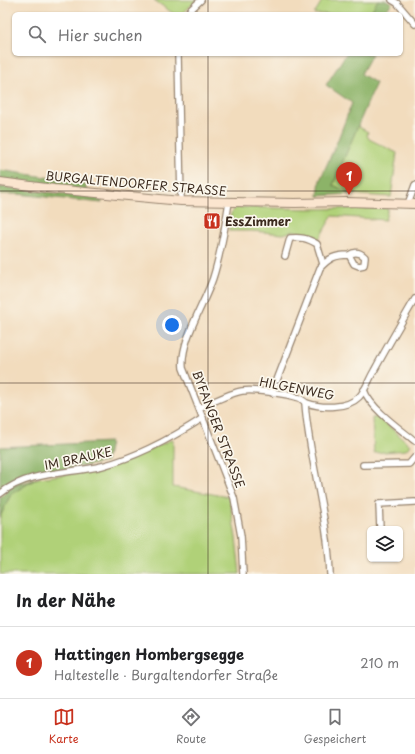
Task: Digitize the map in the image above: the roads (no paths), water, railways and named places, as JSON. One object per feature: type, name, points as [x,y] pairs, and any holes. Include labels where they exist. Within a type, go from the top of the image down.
[{"type":"main road","name":"BURGALTENDORFER STRASSE","points":[[0,182],[54,189],[181,201],[412,204]]},
{"type":"street","points":[[188,12],[201,0]]},
{"type":"street","points":[[396,1],[415,24]]},
{"type":"street","points":[[178,56],[181,201]]},
{"type":"street","points":[[412,204],[415,185]]},
{"type":"street","name":"BYFANGER STRASSE","points":[[229,202],[225,232],[220,252],[206,297],[185,346],[182,358],[183,368],[234,498],[241,536],[243,574]]},
{"type":"street","points":[[285,256],[290,238],[298,237],[308,239],[317,244],[323,264]]},
{"type":"street","points":[[272,393],[320,268],[327,260],[339,255],[349,255]]},
{"type":"street","points":[[415,299],[364,390],[366,397],[373,405],[415,441]]},
{"type":"street","name":"HILGENWEG","points":[[199,408],[241,391],[272,393],[300,398],[305,403],[338,407],[344,406],[358,398],[364,390]]},
{"type":"street","points":[[305,403],[307,432],[328,542],[330,574]]},
{"type":"street","name":"IM BRAUKE","points":[[0,494],[12,486],[24,481],[113,463],[165,440],[203,418]]},
{"type":"street","points":[[363,465],[409,464],[415,457]]},
{"type":"street","points":[[380,526],[379,504],[415,502]]},
{"type":"place","name":"Hattingen Hombergsegge","points":[[349,195]]},
{"type":"place","name":"EssZimmer","points":[[212,221]]}]
